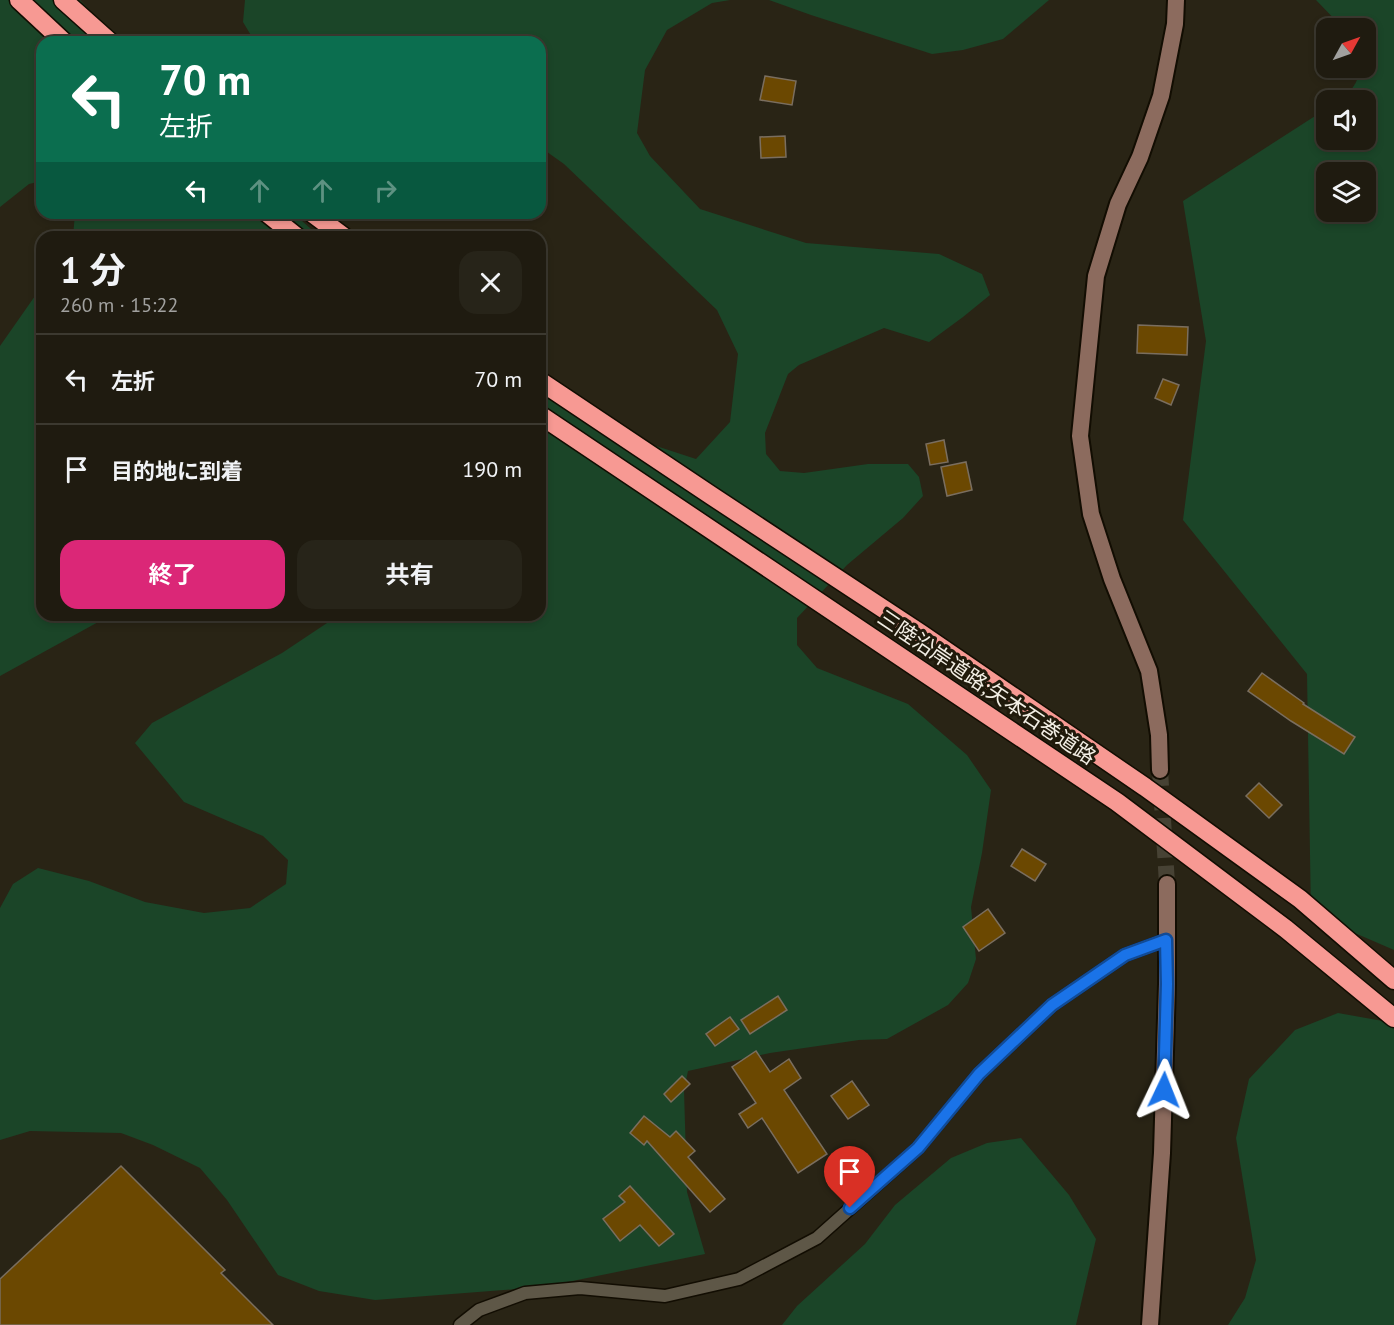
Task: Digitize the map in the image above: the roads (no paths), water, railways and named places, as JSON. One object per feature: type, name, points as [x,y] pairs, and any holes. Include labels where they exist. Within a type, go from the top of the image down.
[{"type":"highway","points":[[19,0],[58,36]]},
{"type":"highway","points":[[63,0],[103,36]]},
{"type":"highway","points":[[274,219],[290,231]]},
{"type":"highway","points":[[320,219],[336,231]]},
{"type":"highway","name":"三陸沿岸道路;矢本石巻道路","points":[[546,385],[920,633],[1145,788],[1300,899],[1394,980]]},
{"type":"highway","name":"三陸沿岸道路;矢本石巻道路","points":[[546,419],[1117,802],[1286,929],[1394,1018]]},
{"type":"street","points":[[1160,770],[1160,735],[1149,671],[1112,579],[1091,514],[1080,436],[1096,276],[1118,204],[1140,157],[1161,96],[1175,24],[1176,0]]},
{"type":"street","points":[[1149,1325],[1162,1153],[1167,984],[1167,884]]},
{"type":"street","points":[[460,1325],[479,1310],[525,1293],[580,1288],[665,1296],[739,1279],[817,1238],[918,1148],[979,1074],[1052,1005],[1125,955],[1166,940]]},
{"type":"tunnel","points":[[1160,770],[1167,884]]}]
